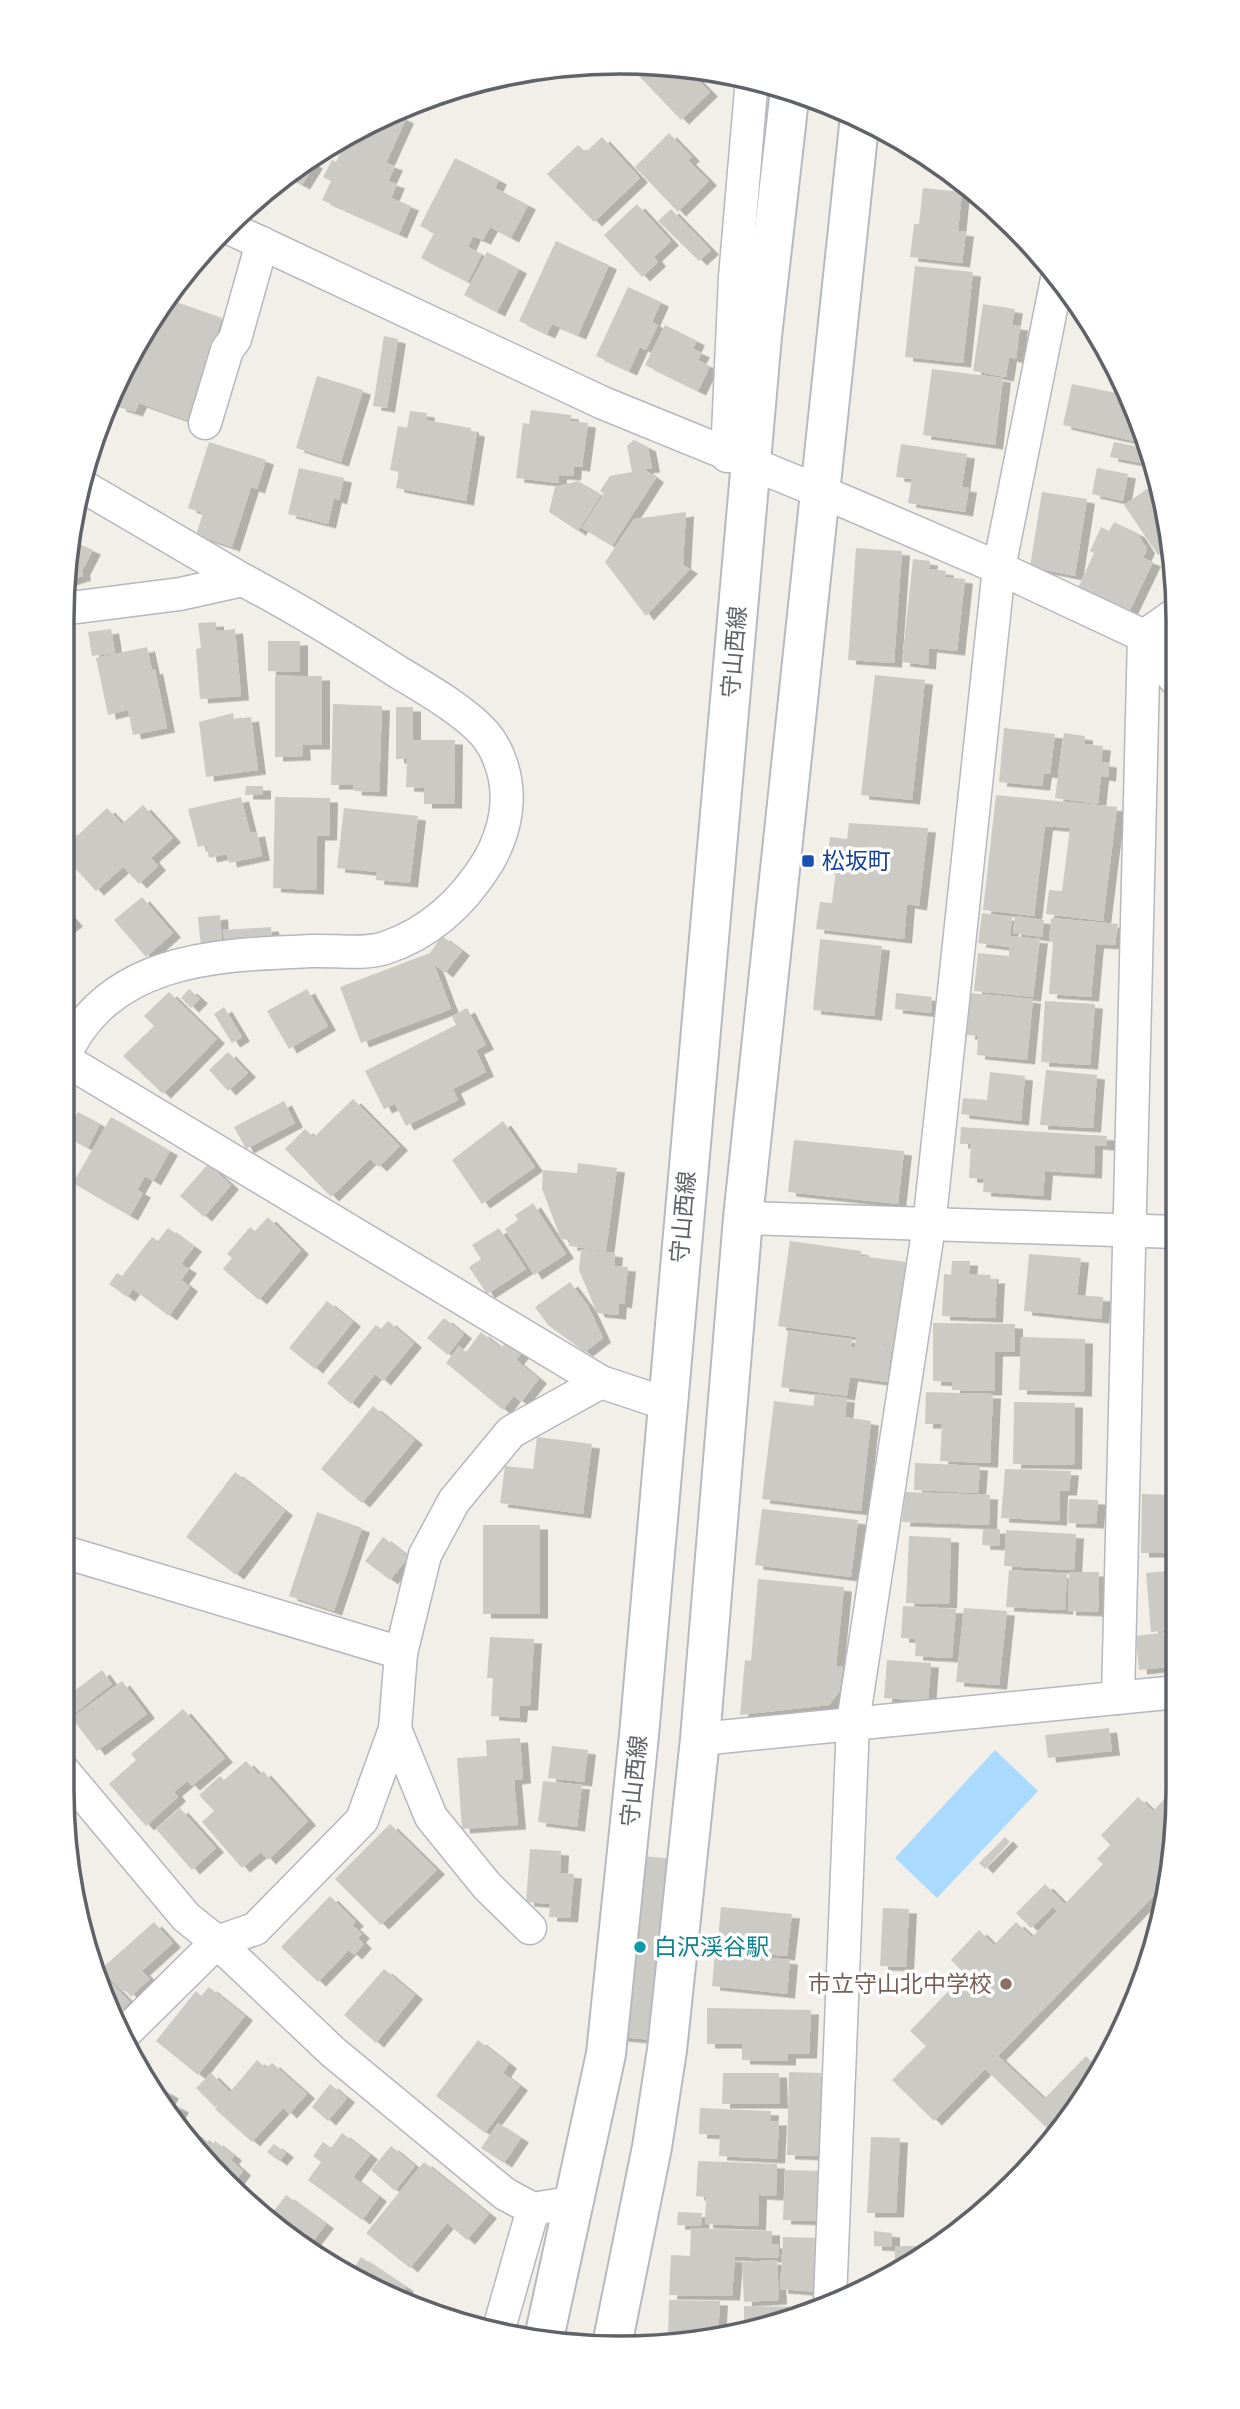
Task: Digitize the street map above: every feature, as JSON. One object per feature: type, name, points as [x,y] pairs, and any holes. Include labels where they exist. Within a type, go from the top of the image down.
[{"type":"main road","name":"守山西線","points":[[546,2330],[606,2054],[639,1735],[667,1404],[740,461],[762,336],[789,101]]},
{"type":"main road","points":[[614,2336],[652,2147],[667,2050],[700,1739],[743,1219],[859,128]]},
{"type":"street","points":[[740,461],[735,277],[751,90]]},
{"type":"street","points":[[237,231],[603,403],[740,461],[820,491],[999,568],[1144,636],[1166,667]]},
{"type":"street","points":[[205,423],[227,350],[236,339],[262,243]]},
{"type":"street","points":[[830,2293],[853,1722],[929,1226],[999,568],[1055,289]]},
{"type":"street","points":[[74,1036],[105,1001],[136,978],[201,959],[383,949],[431,926],[471,889],[499,843],[509,802],[500,761],[484,734],[432,693],[300,610],[243,580],[89,490]]},
{"type":"street","points":[[74,607],[180,594],[243,580]]},
{"type":"street","points":[[1144,636],[1166,621]]},
{"type":"street","points":[[1118,1698],[1127,1230],[1144,636]]},
{"type":"street","points":[[74,1066],[601,1382],[667,1404]]},
{"type":"street","points":[[743,1219],[1166,1232]]},
{"type":"street","points":[[129,2029],[217,1942],[255,1929],[362,1820],[395,1729],[401,1653],[425,1555],[454,1501],[511,1432],[601,1382]]},
{"type":"street","points":[[74,1556],[401,1653]]},
{"type":"street","points":[[700,1739],[1166,1693]]},
{"type":"street","points":[[395,1729],[431,1817],[487,1886],[530,1928]]},
{"type":"street","points":[[74,1783],[186,1917],[217,1942],[332,2052],[505,2194],[533,2209],[575,2202]]},
{"type":"street","points":[[501,2322],[533,2209]]},
{"type":"water","points":[[995,1750],[1038,1791],[937,1898],[895,1858]]},
{"type":"building","points":[[638,75],[697,79],[710,92],[681,120]]},
{"type":"building","points":[[406,119],[386,163],[395,166],[388,181],[397,184],[391,198],[411,206],[399,234],[322,200],[331,181],[323,177],[332,160],[336,162],[341,150],[378,130]]},
{"type":"building","points":[[669,133],[692,157],[688,160],[709,181],[678,212],[635,167]]},
{"type":"building","points":[[602,137],[640,178],[594,222],[547,174],[578,145],[586,152]]},
{"type":"building","points":[[455,158],[499,180],[495,188],[528,205],[511,238],[490,227],[483,240],[473,236],[468,247],[482,254],[468,282],[421,258],[434,233],[420,226]]},
{"type":"building","points":[[312,169],[302,185],[294,181]]},
{"type":"building","points":[[923,188],[962,194],[958,231],[966,232],[962,263],[910,257],[914,224],[919,224]]},
{"type":"building","points":[[637,204],[671,241],[654,257],[658,262],[642,277],[604,235]]},
{"type":"building","points":[[671,209],[711,250],[699,261],[658,221]]},
{"type":"building","points":[[556,241],[609,265],[578,335],[552,324],[547,334],[519,321]]},
{"type":"building","points":[[487,252],[519,269],[497,312],[464,295]]},
{"type":"building","points":[[915,266],[973,272],[963,363],[905,357]]},
{"type":"building","points":[[628,287],[661,302],[652,322],[658,325],[646,350],[640,347],[629,371],[596,356]]},
{"type":"building","points":[[176,302],[222,318],[187,420],[139,403],[135,412],[118,407],[147,347]]},
{"type":"building","points":[[983,304],[1015,309],[1012,325],[1020,326],[1016,359],[1009,357],[1006,377],[973,371]]},
{"type":"building","points":[[665,325],[697,341],[693,349],[702,353],[698,360],[710,366],[698,391],[645,365]]},
{"type":"building","points":[[384,336],[398,339],[387,408],[373,406]]},
{"type":"building","points":[[932,369],[1003,378],[995,445],[923,435]]},
{"type":"building","points":[[317,376],[363,390],[341,462],[296,448]]},
{"type":"building","points":[[1072,384],[1117,393],[1135,438],[1134,441],[1063,425]]},
{"type":"building","points":[[531,410],[571,415],[571,421],[588,423],[582,467],[574,466],[573,476],[559,475],[559,483],[516,478],[523,423],[529,424]]},
{"type":"building","points":[[410,411],[427,413],[426,420],[471,428],[471,431],[477,432],[466,501],[396,488],[399,472],[390,470],[398,426],[407,428]]},
{"type":"building","points":[[634,440],[648,447],[652,468],[644,469],[656,478],[612,546],[582,528],[604,494],[600,491],[610,476],[632,472],[627,446]]},
{"type":"building","points":[[209,442],[266,460],[257,489],[251,487],[232,547],[196,535],[203,513],[188,508]]},
{"type":"building","points":[[1114,442],[1138,447],[1142,459],[1141,463],[1110,457]]},
{"type":"building","points":[[901,444],[967,454],[962,487],[969,488],[965,512],[908,503],[912,479],[896,477]]},
{"type":"building","points":[[299,468],[344,478],[339,500],[334,498],[328,524],[288,514]]},
{"type":"building","points":[[1097,468],[1128,474],[1123,501],[1092,494]]},
{"type":"building","points":[[578,481],[601,495],[578,531],[549,512],[555,487]]},
{"type":"building","points":[[1150,487],[1162,552],[1158,555],[1124,505]]},
{"type":"building","points":[[1042,492],[1087,499],[1075,576],[1030,567]]},
{"type":"building","points":[[686,512],[683,565],[690,569],[646,616],[605,562],[634,519]]},
{"type":"building","points":[[1114,522],[1137,533],[1147,549],[1143,558],[1153,562],[1129,612],[1078,588],[1094,553],[1090,551],[1101,527],[1109,531]]},
{"type":"building","points":[[79,544],[93,550],[82,571],[83,576],[75,579]]},
{"type":"building","points":[[856,548],[902,551],[894,663],[848,660]]},
{"type":"building","points":[[913,559],[930,561],[929,569],[946,571],[945,577],[965,579],[957,651],[929,648],[928,665],[902,662]]},
{"type":"building","points":[[216,622],[216,631],[235,629],[241,696],[200,699],[196,649],[201,648],[198,623]]},
{"type":"building","points":[[111,629],[115,653],[92,656],[88,632]]},
{"type":"building","points":[[268,641],[300,641],[300,672],[268,671]]},
{"type":"building","points":[[147,647],[152,670],[155,669],[167,728],[133,735],[128,710],[108,715],[96,658]]},
{"type":"building","points":[[875,675],[925,680],[912,800],[861,795]]},
{"type":"building","points":[[275,676],[322,676],[322,745],[302,745],[303,756],[275,757]]},
{"type":"building","points":[[333,704],[382,706],[379,792],[354,791],[353,785],[331,785]]},
{"type":"building","points":[[396,707],[413,707],[413,740],[455,740],[454,804],[424,804],[424,788],[406,787],[407,759],[396,759]]},
{"type":"building","points":[[233,713],[234,719],[251,717],[258,770],[206,777],[199,722]]},
{"type":"building","points":[[1004,728],[1055,734],[1050,774],[1044,773],[1042,786],[999,782]]},
{"type":"building","points":[[1064,733],[1085,736],[1085,744],[1103,746],[1101,762],[1109,763],[1108,777],[1101,776],[1098,804],[1055,798]]},
{"type":"building","points":[[246,786],[263,786],[263,795],[245,795]]},
{"type":"building","points":[[996,795],[1117,807],[1103,921],[1046,914],[1049,890],[1062,891],[1070,828],[1045,826],[1034,916],[983,910]]},
{"type":"building","points":[[241,797],[250,833],[257,832],[262,856],[229,863],[227,854],[209,858],[206,845],[198,847],[188,809]]},
{"type":"building","points":[[275,797],[330,798],[329,836],[317,836],[316,890],[273,888]]},
{"type":"building","points":[[143,805],[173,838],[151,858],[158,866],[139,884],[123,867],[96,891],[74,867],[74,835],[76,837],[107,808],[122,824]]},
{"type":"building","points":[[344,808],[418,816],[410,883],[376,880],[377,872],[337,868]]},
{"type":"building","points":[[849,823],[928,828],[919,906],[907,904],[904,939],[816,929],[820,902],[832,903],[836,871],[826,870],[830,837],[847,839]]},
{"type":"building","points":[[142,897],[173,933],[146,957],[114,920]]},
{"type":"building","points":[[982,913],[1012,917],[1010,936],[1040,939],[1033,997],[974,991],[978,953],[1009,956],[1009,947],[978,943]]},
{"type":"building","points":[[220,915],[222,945],[201,946],[198,917]]},
{"type":"building","points":[[1015,916],[1044,920],[1042,937],[1013,933]]},
{"type":"building","points":[[1051,918],[1118,924],[1115,945],[1096,944],[1091,997],[1049,994],[1053,942],[1049,942]]},
{"type":"building","points":[[271,927],[272,942],[225,945],[223,930]]},
{"type":"building","points":[[442,936],[462,951],[445,973],[434,964],[451,1009],[361,1043],[340,987],[430,953]]},
{"type":"building","points":[[820,939],[882,946],[874,1016],[813,1010]]},
{"type":"building","points":[[189,989],[200,999],[191,1008],[181,998]]},
{"type":"building","points":[[307,989],[328,1026],[289,1049],[267,1011]]},
{"type":"building","points":[[169,992],[217,1039],[163,1094],[123,1056],[154,1026],[144,1016]]},
{"type":"building","points":[[896,993],[932,997],[931,1013],[895,1009]]},
{"type":"building","points":[[970,993],[1033,999],[1027,1060],[977,1055],[978,1036],[967,1035]]},
{"type":"building","points":[[1045,1001],[1095,1004],[1090,1065],[1041,1062]]},
{"type":"building","points":[[224,1007],[242,1037],[232,1043],[214,1014]]},
{"type":"building","points":[[467,1008],[486,1045],[476,1050],[486,1072],[453,1089],[458,1100],[406,1126],[395,1104],[384,1109],[365,1071],[456,1025],[452,1016]]},
{"type":"building","points":[[228,1052],[248,1073],[228,1091],[209,1070]]},
{"type":"building","points":[[1046,1070],[1097,1075],[1093,1128],[1040,1125]]},
{"type":"building","points":[[990,1072],[1025,1076],[1021,1121],[961,1114],[963,1098],[987,1100]]},
{"type":"building","points":[[353,1099],[400,1146],[379,1167],[370,1159],[331,1197],[285,1149],[305,1129],[314,1137]]},
{"type":"building","points":[[284,1101],[295,1123],[246,1149],[234,1127]]},
{"type":"building","points":[[78,1112],[100,1124],[88,1148],[74,1141],[74,1119]]},
{"type":"building","points":[[111,1117],[170,1151],[153,1181],[145,1176],[137,1190],[143,1193],[130,1216],[74,1181]]},
{"type":"building","points":[[503,1121],[535,1167],[482,1204],[452,1160]]},
{"type":"building","points":[[961,1127],[1107,1136],[1106,1146],[1095,1145],[1094,1174],[1045,1171],[1043,1196],[983,1192],[984,1179],[969,1178],[971,1144],[960,1144]]},
{"type":"building","points":[[794,1140],[904,1151],[898,1204],[788,1192]]},
{"type":"building","points":[[578,1163],[617,1168],[606,1251],[569,1246],[570,1240],[561,1239],[542,1189],[543,1170],[577,1173]]},
{"type":"building","points":[[208,1164],[231,1185],[204,1217],[180,1196]]},
{"type":"building","points":[[533,1203],[566,1254],[534,1275],[505,1229],[518,1220],[515,1215]]},
{"type":"building","points":[[268,1217],[301,1250],[259,1300],[223,1269],[232,1258],[227,1254],[250,1227],[255,1231]]},
{"type":"building","points":[[168,1228],[194,1247],[181,1264],[189,1269],[181,1280],[190,1287],[169,1316],[133,1289],[127,1297],[109,1284],[117,1273],[122,1276],[152,1237],[158,1241]]},
{"type":"building","points":[[499,1228],[526,1269],[487,1294],[469,1267],[481,1259],[472,1245]]},
{"type":"building","points":[[790,1241],[861,1251],[861,1256],[906,1262],[894,1352],[865,1348],[891,1353],[887,1382],[850,1377],[847,1396],[781,1387],[788,1331],[852,1339],[851,1347],[855,1348],[856,1337],[778,1326]]},
{"type":"building","points":[[581,1249],[615,1253],[614,1266],[628,1267],[624,1304],[619,1303],[618,1315],[597,1313],[579,1270]]},
{"type":"building","points":[[1029,1254],[1081,1258],[1077,1295],[1103,1297],[1101,1319],[1024,1311]]},
{"type":"building","points":[[952,1261],[970,1261],[969,1274],[991,1275],[990,1279],[997,1279],[995,1318],[942,1316],[944,1274],[951,1275]]},
{"type":"building","points":[[570,1282],[588,1306],[603,1338],[585,1352],[548,1325],[535,1307]]},
{"type":"building","points":[[327,1301],[353,1322],[315,1369],[289,1348]]},
{"type":"building","points":[[444,1318],[464,1334],[448,1355],[427,1338]]},
{"type":"building","points":[[388,1321],[414,1343],[383,1381],[375,1374],[351,1404],[327,1383],[376,1325],[381,1329]]},
{"type":"building","points":[[933,1323],[1015,1324],[1015,1352],[995,1352],[994,1391],[952,1390],[952,1382],[933,1381]]},
{"type":"building","points":[[481,1332],[501,1348],[506,1342],[521,1354],[516,1360],[539,1379],[521,1402],[514,1396],[503,1410],[446,1363],[459,1346],[466,1352]]},
{"type":"building","points":[[1021,1337],[1085,1339],[1084,1392],[1019,1390]]},
{"type":"building","points":[[926,1392],[993,1394],[990,1463],[940,1461],[942,1424],[925,1424]]},
{"type":"building","points":[[815,1394],[847,1398],[845,1417],[871,1421],[861,1511],[762,1499],[774,1401],[813,1406]]},
{"type":"building","points":[[1014,1402],[1075,1403],[1074,1465],[1013,1464]]},
{"type":"building","points":[[373,1406],[415,1440],[362,1503],[321,1469]]},
{"type":"building","points":[[537,1437],[592,1444],[583,1514],[500,1503],[505,1466],[533,1469]]},
{"type":"building","points":[[915,1463],[980,1466],[978,1493],[914,1490]]},
{"type":"building","points":[[1005,1469],[1071,1471],[1069,1491],[1060,1491],[1059,1521],[1001,1518]]},
{"type":"building","points":[[235,1472],[285,1511],[236,1575],[186,1537]]},
{"type":"building","points":[[906,1492],[990,1495],[989,1525],[902,1522]]},
{"type":"building","points":[[1142,1494],[1166,1495],[1166,1553],[1141,1553]]},
{"type":"building","points":[[1069,1499],[1098,1500],[1096,1524],[1068,1523]]},
{"type":"building","points":[[762,1509],[858,1520],[851,1577],[755,1565]]},
{"type":"building","points":[[317,1512],[362,1528],[334,1611],[289,1596]]},
{"type":"building","points":[[483,1525],[540,1525],[540,1614],[483,1614]]},
{"type":"building","points":[[983,1529],[1000,1529],[999,1546],[982,1545]]},
{"type":"building","points":[[1006,1530],[1076,1534],[1074,1570],[1004,1566]]},
{"type":"building","points":[[909,1536],[951,1538],[949,1604],[906,1603]]},
{"type":"building","points":[[383,1537],[409,1557],[390,1580],[365,1561]]},
{"type":"building","points":[[1009,1570],[1067,1574],[1065,1610],[1006,1607]]},
{"type":"building","points":[[1166,1571],[1166,1631],[1151,1632],[1146,1573]]},
{"type":"building","points":[[1069,1572],[1099,1572],[1098,1612],[1068,1611]]},
{"type":"building","points":[[758,1579],[844,1587],[836,1666],[843,1667],[839,1692],[829,1705],[740,1715],[745,1660],[751,1661]]},
{"type":"building","points":[[903,1606],[956,1609],[952,1658],[915,1656],[916,1639],[901,1638]]},
{"type":"building","points":[[964,1608],[1007,1611],[999,1685],[956,1682]]},
{"type":"building","points":[[1166,1632],[1166,1667],[1139,1670],[1136,1636]]},
{"type":"building","points":[[490,1637],[534,1639],[530,1706],[520,1706],[519,1718],[491,1716],[493,1678],[487,1678]]},
{"type":"building","points":[[887,1660],[931,1663],[928,1701],[884,1698]]},
{"type":"building","points":[[102,1670],[112,1684],[74,1714],[74,1691]]},
{"type":"building","points":[[122,1681],[147,1714],[97,1751],[74,1721],[74,1717]]},
{"type":"building","points":[[183,1709],[225,1758],[192,1786],[187,1781],[174,1792],[178,1797],[146,1826],[109,1784],[136,1760],[131,1754]]},
{"type":"building","points":[[1109,1728],[1112,1751],[1048,1758],[1045,1735]]},
{"type":"building","points":[[520,1738],[523,1779],[514,1780],[518,1825],[462,1829],[457,1758],[487,1756],[486,1740]]},
{"type":"building","points":[[552,1746],[588,1750],[584,1782],[548,1778]]},
{"type":"building","points":[[246,1761],[259,1775],[263,1771],[308,1821],[268,1860],[261,1852],[242,1868],[202,1822],[214,1811],[199,1795],[220,1776],[224,1780]]},
{"type":"building","points":[[543,1781],[582,1785],[577,1827],[538,1822]]},
{"type":"building","points":[[1138,1797],[1153,1811],[1166,1798],[1162,1860],[1157,1893],[998,2056],[1044,2099],[1086,2056],[1093,2063],[1054,2122],[1048,2129],[985,2069],[934,2121],[892,2080],[926,2046],[910,2031],[965,1974],[951,1960],[979,1930],[994,1945],[1016,1922],[1032,1937],[1057,1911],[1053,1907],[1031,1928],[1016,1913],[1045,1884],[1065,1904],[1103,1864],[1097,1859],[1110,1845],[1101,1835]]},
{"type":"building","points":[[180,1808],[216,1848],[192,1870],[156,1829]]},
{"type":"building","points":[[390,1824],[437,1870],[381,1925],[335,1879]]},
{"type":"building","points":[[1005,1837],[1010,1842],[985,1869],[979,1863]]},
{"type":"building","points":[[530,1849],[561,1851],[560,1873],[574,1874],[570,1918],[549,1917],[550,1904],[526,1902]]},
{"type":"building","name":"白沢渓谷駅","points":[[615,1853],[683,1860],[665,2041],[597,2035]]},
{"type":"building","points":[[330,1896],[356,1922],[352,1925],[362,1934],[358,1938],[364,1944],[354,1955],[349,1950],[318,1982],[281,1947]]},
{"type":"building","points":[[721,1907],[792,1914],[787,1956],[717,1950]]},
{"type":"building","points":[[883,1908],[909,1909],[906,1967],[880,1966]]},
{"type":"building","points":[[154,1922],[173,1943],[142,1971],[150,1979],[131,1996],[126,1990],[123,1992],[107,1975],[104,1967]]},
{"type":"building","points":[[715,1952],[790,1960],[787,1994],[712,1986]]},
{"type":"building","points":[[384,1969],[415,1995],[376,2043],[344,2015]]},
{"type":"building","points":[[108,1980],[130,2002],[121,2011],[115,1998]]},
{"type":"building","points":[[209,1987],[245,2016],[198,2075],[156,2041],[196,1991],[201,1996]]},
{"type":"building","points":[[707,2008],[811,2010],[809,2054],[788,2054],[788,2061],[742,2060],[742,2044],[707,2044]]},
{"type":"building","points":[[478,2040],[509,2064],[503,2073],[520,2086],[485,2133],[436,2096]]},
{"type":"building","points":[[257,2060],[266,2068],[272,2063],[307,2094],[289,2114],[283,2108],[252,2142],[215,2109],[225,2097],[215,2107],[196,2088],[211,2073],[230,2092]]},
{"type":"building","points":[[789,2072],[821,2073],[821,2156],[787,2155]]},
{"type":"building","points":[[723,2073],[779,2073],[780,2104],[722,2104]]},
{"type":"building","points":[[330,2084],[347,2098],[328,2121],[312,2107]]},
{"type":"building","points":[[700,2108],[771,2111],[770,2121],[779,2121],[777,2159],[719,2156],[720,2135],[699,2134]]},
{"type":"building","points":[[498,2123],[521,2138],[504,2163],[481,2148]]},
{"type":"building","points":[[342,2133],[370,2155],[353,2177],[379,2197],[362,2220],[308,2180],[321,2162],[313,2156],[323,2142],[331,2148]]},
{"type":"building","points":[[201,2136],[212,2145],[215,2141],[234,2156],[231,2160],[243,2171],[237,2178],[209,2149],[199,2138]]},
{"type":"building","points":[[871,2137],[900,2138],[896,2213],[867,2213]]},
{"type":"building","points":[[274,2144],[286,2153],[279,2161],[267,2152]]},
{"type":"building","points":[[391,2146],[415,2166],[395,2191],[371,2170]]},
{"type":"building","points":[[698,2161],[777,2164],[776,2196],[759,2195],[758,2226],[705,2224],[706,2197],[696,2196]]},
{"type":"building","points":[[424,2162],[489,2214],[467,2240],[447,2223],[410,2268],[366,2233]]},
{"type":"building","points":[[785,2170],[821,2171],[819,2221],[783,2220]]},
{"type":"building","points":[[286,2195],[326,2224],[313,2241],[273,2211]]},
{"type":"building","points":[[678,2212],[702,2213],[701,2226],[677,2225]]},
{"type":"building","points":[[691,2228],[772,2231],[772,2244],[779,2244],[778,2258],[715,2256],[735,2258],[732,2296],[669,2295],[671,2255],[690,2256]]},
{"type":"building","points":[[874,2231],[892,2233],[892,2247],[874,2246]]},
{"type":"building","points":[[783,2237],[822,2238],[818,2292],[780,2289]]},
{"type":"building","points":[[895,2246],[916,2246],[916,2248],[895,2261]]},
{"type":"building","points":[[361,2257],[406,2287],[404,2291],[355,2266]]},
{"type":"building","points":[[777,2260],[779,2300],[744,2302],[742,2262]]},
{"type":"building","points":[[669,2300],[720,2301],[719,2326],[668,2333]]},
{"type":"building","points":[[744,2306],[794,2307],[761,2317],[744,2321]]},
{"type":"place","name":"松坂町","points":[[808,861]]},
{"type":"place","name":"白沢渓谷駅","points":[[640,1947]]},
{"type":"place","name":"市立守山北中学校","points":[[1006,1984]]}]
